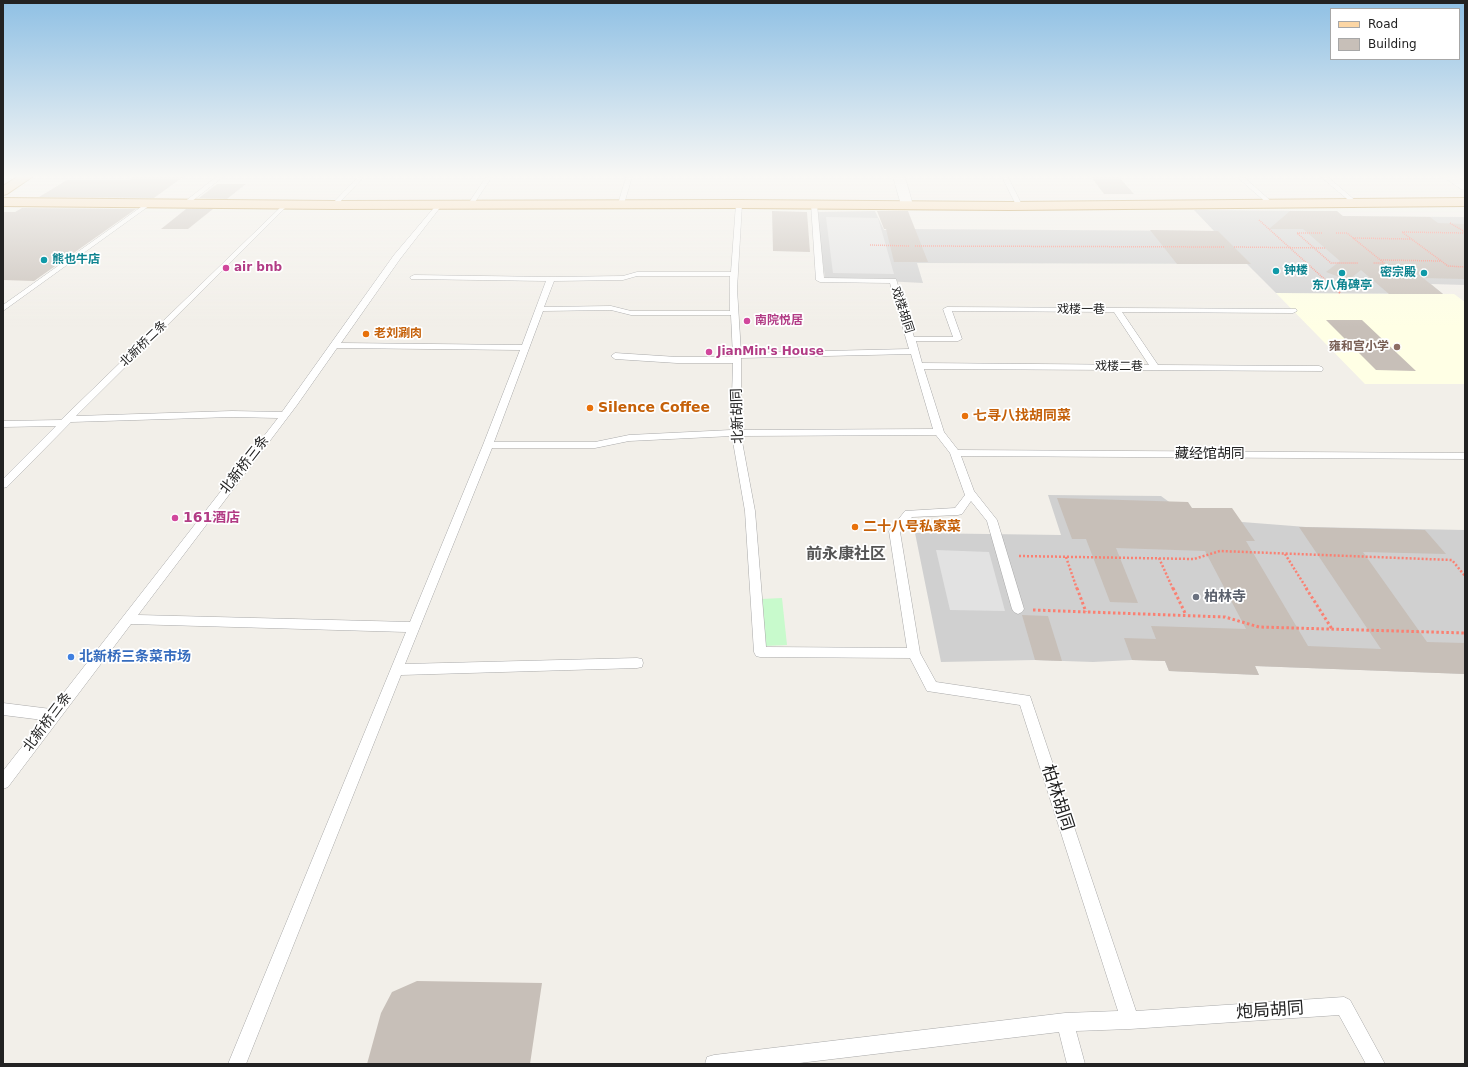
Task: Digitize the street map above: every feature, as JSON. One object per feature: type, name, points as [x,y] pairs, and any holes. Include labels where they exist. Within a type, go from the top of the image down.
[{"type":"lane","points":[[3,309],[117,227]]},
{"type":"lane","name":"北新桥二条","points":[[3,485],[263,227]]},
{"type":"lane","name":"北新桥三条","points":[[3,782],[284,415],[398,257],[422,227]]},
{"type":"lane","name":"北新胡同","points":[[738,227],[733,289],[737,358],[736,433],[750,511],[760,652],[914,653]]},
{"type":"lane","name":"戏楼胡同","points":[[816,227],[820,280],[893,281],[939,432],[955,453],[969,492],[992,520],[1018,609]]},
{"type":"lane","points":[[414,277],[622,278],[637,274],[735,274]]},
{"type":"lane","points":[[237,1064],[488,445],[551,278]]},
{"type":"lane","points":[[539,309],[612,308],[631,313],[734,313]]},
{"type":"lane","name":"戏楼一巷","points":[[911,339],[958,339],[947,309],[1293,311]]},
{"type":"lane","points":[[1116,310],[1155,367]]},
{"type":"lane","points":[[335,345],[525,348]]},
{"type":"lane","points":[[614,356],[677,360],[915,351]]},
{"type":"lane","name":"戏楼二巷","points":[[920,366],[1319,369]]},
{"type":"lane","points":[[3,424],[232,414],[284,415]]},
{"type":"lane","points":[[488,445],[595,445],[629,438],[736,433],[939,432]]},
{"type":"lane","name":"藏经馆胡同","points":[[955,453],[1000,452],[1465,456]]},
{"type":"lane","points":[[914,653],[894,531],[909,514],[958,511],[970,495],[969,492]]},
{"type":"lane","points":[[127,619],[414,628]]},
{"type":"lane","name":"柏林胡同","points":[[914,653],[932,687],[1025,700],[1130,1020]]},
{"type":"lane","points":[[397,670],[637,663]]},
{"type":"lane","points":[[3,709],[53,715]]},
{"type":"lane","name":"炮局胡同","points":[[1130,1020],[1344,1006],[1376,1064]]},
{"type":"lane","points":[[714,1064],[1065,1022],[1130,1020]]},
{"type":"lane","points":[[1065,1022],[1076,1064]]},
{"type":"path","points":[[1267,227],[1340,293]]},
{"type":"path","points":[[1456,227],[1465,233]]},
{"type":"path","points":[[1465,233],[1402,232],[1448,266],[1465,266]]},
{"type":"path","points":[[1322,233],[1297,233],[1331,263],[1358,263]]},
{"type":"path","points":[[1336,233],[1347,233],[1384,263],[1374,263]]},
{"type":"path","points":[[1353,238],[1411,239]]},
{"type":"path","points":[[870,245],[908,246]]},
{"type":"path","points":[[915,246],[1225,247]]},
{"type":"path","points":[[1234,247],[1326,248]]},
{"type":"path","points":[[1380,260],[1440,261]]},
{"type":"path","points":[[1002,556],[1194,559],[1220,552],[1452,560],[1465,576]]},
{"type":"path","points":[[1285,554],[1332,629]]},
{"type":"path","points":[[1066,557],[1086,612]]},
{"type":"path","points":[[1159,558],[1186,615]]},
{"type":"path","points":[[1018,609],[1225,617],[1259,628],[1465,633]]},
{"type":"shaded area","points":[[818,227],[882,227],[884,230],[1214,231],[1210,227],[1465,227],[1465,285],[1431,284],[1443,294],[1276,293],[1247,264],[917,263],[923,283],[825,278]]},
{"type":"shaded area","points":[[827,227],[881,227],[894,274],[833,273]]},
{"type":"shaded area","name":"雍和宫小学","points":[[1276,293],[1454,294],[1465,302],[1465,384],[1365,384]]},
{"type":"shaded area","name":"柏林寺","points":[[1048,495],[1161,496],[1191,518],[1306,527],[1465,530],[1465,674],[1255,666],[1259,675],[1169,671],[1165,661],[1132,660],[1093,662],[1035,660],[941,662],[915,533],[1061,535]]},
{"type":"shaded area","points":[[936,550],[989,552],[1005,611],[950,610]]},
{"type":"green space","points":[[782,598],[787,645],[765,646],[761,599]]},
{"type":"building","points":[[3,227],[111,227],[34,281],[3,280]]},
{"type":"building","points":[[164,227],[191,227],[188,229],[161,229]]},
{"type":"building","points":[[772,227],[808,227],[810,252],[773,251]]},
{"type":"building","points":[[883,227],[914,227],[928,262],[894,262],[886,229],[884,229]]},
{"type":"building","points":[[1272,227],[1465,227],[1465,279],[1423,278],[1443,294],[1389,294],[1361,270],[1351,278],[1342,278],[1326,272],[1340,261],[1303,229],[1269,229]]},
{"type":"building","points":[[1150,230],[1218,231],[1251,264],[1177,264]]},
{"type":"building","points":[[1326,320],[1362,320],[1416,371],[1376,370]]},
{"type":"building","points":[[1057,498],[1188,502],[1192,508],[1232,508],[1255,541],[1246,541],[1308,646],[1381,649],[1299,527],[1425,530],[1446,554],[1363,552],[1427,642],[1465,643],[1465,674],[1255,666],[1259,675],[1169,671],[1165,661],[1132,660],[1124,638],[1156,639],[1151,626],[1246,629],[1205,551],[1116,548],[1138,603],[1110,602],[1086,539],[1072,539]]},
{"type":"building","points":[[1022,615],[1048,616],[1062,661],[1035,660]]},
{"type":"building","points":[[417,981],[542,983],[530,1064],[367,1064],[381,1013],[392,992]]},
{"type":"place","name":"熊也牛店","points":[[44,260]]},
{"type":"place","name":"air bnb","points":[[226,268]]},
{"type":"place","name":"钟楼","points":[[1276,271]]},
{"type":"place","name":"东八角碑亭","points":[[1342,273]]},
{"type":"place","name":"密宗殿","points":[[1424,273]]},
{"type":"place","name":"南院悦居","points":[[747,321]]},
{"type":"place","name":"老刘涮肉","points":[[366,334]]},
{"type":"place","name":"雍和宫小学","points":[[1397,347]]},
{"type":"place","name":"JianMin's House","points":[[709,352]]},
{"type":"place","name":"Silence Coffee","points":[[590,408]]},
{"type":"place","name":"七寻八找胡同菜","points":[[965,416]]},
{"type":"place","name":"161酒店","points":[[175,518]]},
{"type":"place","name":"二十八号私家菜","points":[[855,527]]},
{"type":"place","name":"柏林寺","points":[[1196,597]]},
{"type":"place","name":"北新桥三条菜市场","points":[[71,657]]},
{"type":"district","name":"前永康社区","points":[[846,555]]}]
